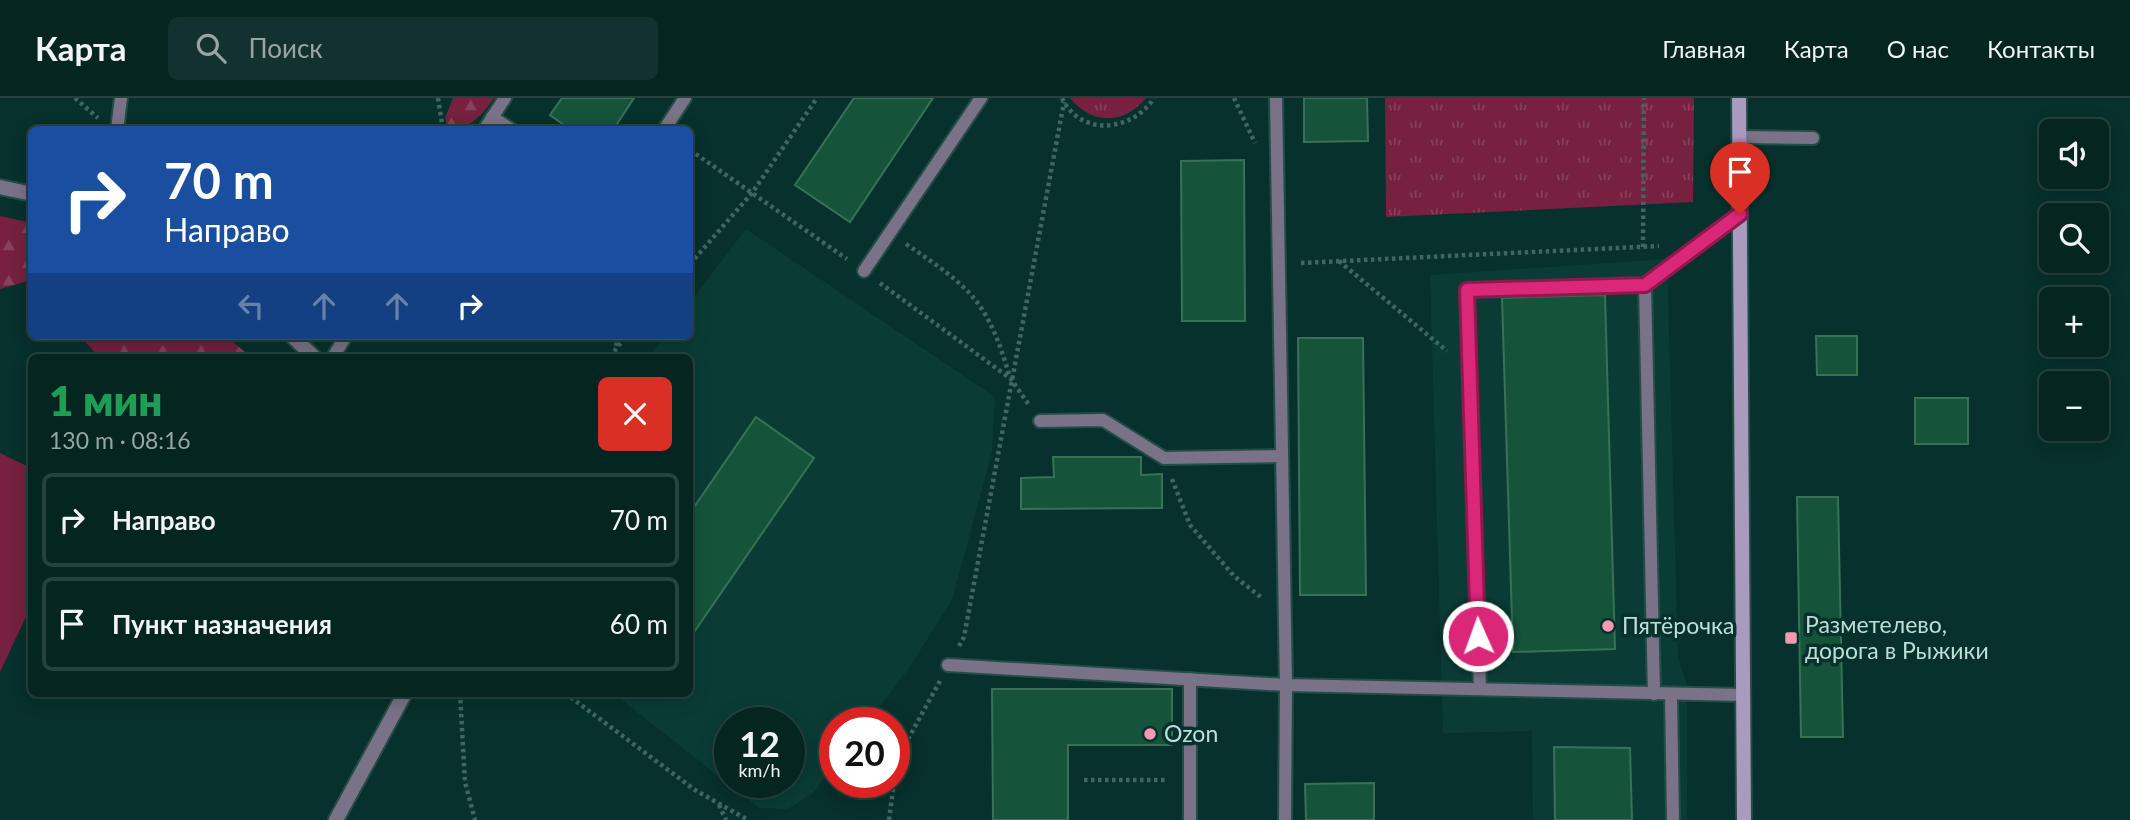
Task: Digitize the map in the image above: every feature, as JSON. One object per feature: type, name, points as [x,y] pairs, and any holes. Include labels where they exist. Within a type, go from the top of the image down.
[{"type":"main road","points":[[1739,98],[1744,820]]},
{"type":"street","points":[[0,187],[28,193]]},
{"type":"street","points":[[296,340],[311,354]]},
{"type":"street","points":[[336,820],[403,697]]},
{"type":"lane","points":[[118,126],[121,98]]},
{"type":"lane","points":[[486,126],[505,98]]},
{"type":"lane","points":[[667,126],[685,98]]},
{"type":"lane","points":[[864,271],[981,98]]},
{"type":"lane","points":[[1276,98],[1286,685],[1285,820]]},
{"type":"lane","points":[[492,117],[506,126]]},
{"type":"lane","points":[[1739,138],[1813,138]]},
{"type":"lane","points":[[1480,689],[1467,290],[1645,285],[1740,214]]},
{"type":"lane","points":[[1645,285],[1654,694]]},
{"type":"lane","points":[[1040,421],[1103,420],[1164,458],[1282,456]]},
{"type":"lane","points":[[948,665],[1286,685],[1744,695]]},
{"type":"lane","points":[[1190,679],[1190,820]]},
{"type":"lane","points":[[1671,695],[1673,820]]},
{"type":"path","points":[[75,98],[102,122]]},
{"type":"path","points":[[438,98],[442,126]]},
{"type":"path","points":[[693,261],[752,193],[817,98]]},
{"type":"path","points":[[1063,100],[1076,116],[1092,124],[1110,127],[1128,123],[1143,114],[1154,98]]},
{"type":"path","points":[[1279,264],[1643,247],[1644,98]]},
{"type":"path","points":[[910,735],[964,636],[1063,100]]},
{"type":"path","points":[[890,233],[957,278],[985,311],[1000,342],[1011,379]]},
{"type":"path","points":[[1339,261],[1470,370]]},
{"type":"path","points":[[616,347],[617,340]]},
{"type":"path","points":[[612,354],[622,340]]},
{"type":"path","points":[[1164,458],[1190,525],[1234,576],[1285,615]]},
{"type":"path","points":[[460,697],[465,782],[475,820]]},
{"type":"path","points":[[570,697],[695,790],[748,820]]},
{"type":"path","points":[[1084,780],[1190,780]]},
{"type":"path","points":[[889,820],[892,798]]},
{"type":"path","points":[[718,803],[726,820]]},
{"type":"shaded area","points":[[746,229],[995,397],[992,452],[952,600],[909,668],[879,707],[819,707],[819,785],[813,793],[788,809],[759,808],[746,798],[805,798],[805,707],[714,707],[714,773],[618,697],[693,697],[693,354],[650,354],[661,340],[693,340],[693,298]]},
{"type":"shaded area","points":[[1667,259],[1678,658],[1687,685],[1687,820],[1533,820],[1532,731],[1443,733],[1430,275]]},
{"type":"green space","points":[[453,98],[494,98],[480,115],[465,126],[447,126],[445,118]]},
{"type":"green space","points":[[1070,98],[1146,98],[1128,113],[1108,118],[1088,113]]},
{"type":"green space","points":[[1385,98],[1694,98],[1693,202],[1386,217]]},
{"type":"green space","points":[[0,216],[28,222],[28,281],[0,289]]},
{"type":"green space","points":[[84,340],[231,340],[247,354],[96,354]]},
{"type":"green space","points":[[0,453],[28,467],[28,612],[0,672]]},
{"type":"building","points":[[562,98],[634,98],[616,126],[565,126],[550,115]]},
{"type":"building","points":[[854,98],[933,98],[850,222],[795,185]]},
{"type":"building","points":[[1304,98],[1367,98],[1368,141],[1304,142]]},
{"type":"building","points":[[1244,160],[1245,321],[1182,321],[1181,161]]},
{"type":"building","points":[[1605,295],[1615,649],[1513,652],[1502,298]]},
{"type":"building","points":[[1816,336],[1857,336],[1857,375],[1817,375]]},
{"type":"building","points":[[1298,338],[1363,338],[1366,595],[1300,595]]},
{"type":"building","points":[[1915,398],[1968,398],[1968,444],[1915,444]]},
{"type":"building","points":[[756,417],[814,458],[693,634],[693,509]]},
{"type":"building","points":[[1053,457],[1141,457],[1141,475],[1162,474],[1162,508],[1021,509],[1021,478],[1054,477]]},
{"type":"building","points":[[1797,497],[1838,497],[1843,737],[1801,737]]},
{"type":"building","points":[[992,689],[1172,689],[1172,745],[1068,745],[1068,820],[993,820]]},
{"type":"building","points":[[1554,747],[1630,748],[1632,820],[1555,820]]},
{"type":"building","points":[[1374,783],[1374,820],[1306,820],[1305,784]]},
{"type":"place","name":"Пятёрочка","points":[[1608,626]]},
{"type":"place","name":"Разметелево, дорога в Рыжики","points":[[1791,638]]},
{"type":"place","name":"Ozon","points":[[1150,734]]},
{"type":"route","points":[[1478,636],[1467,290],[1645,285],[1740,214]]}]
